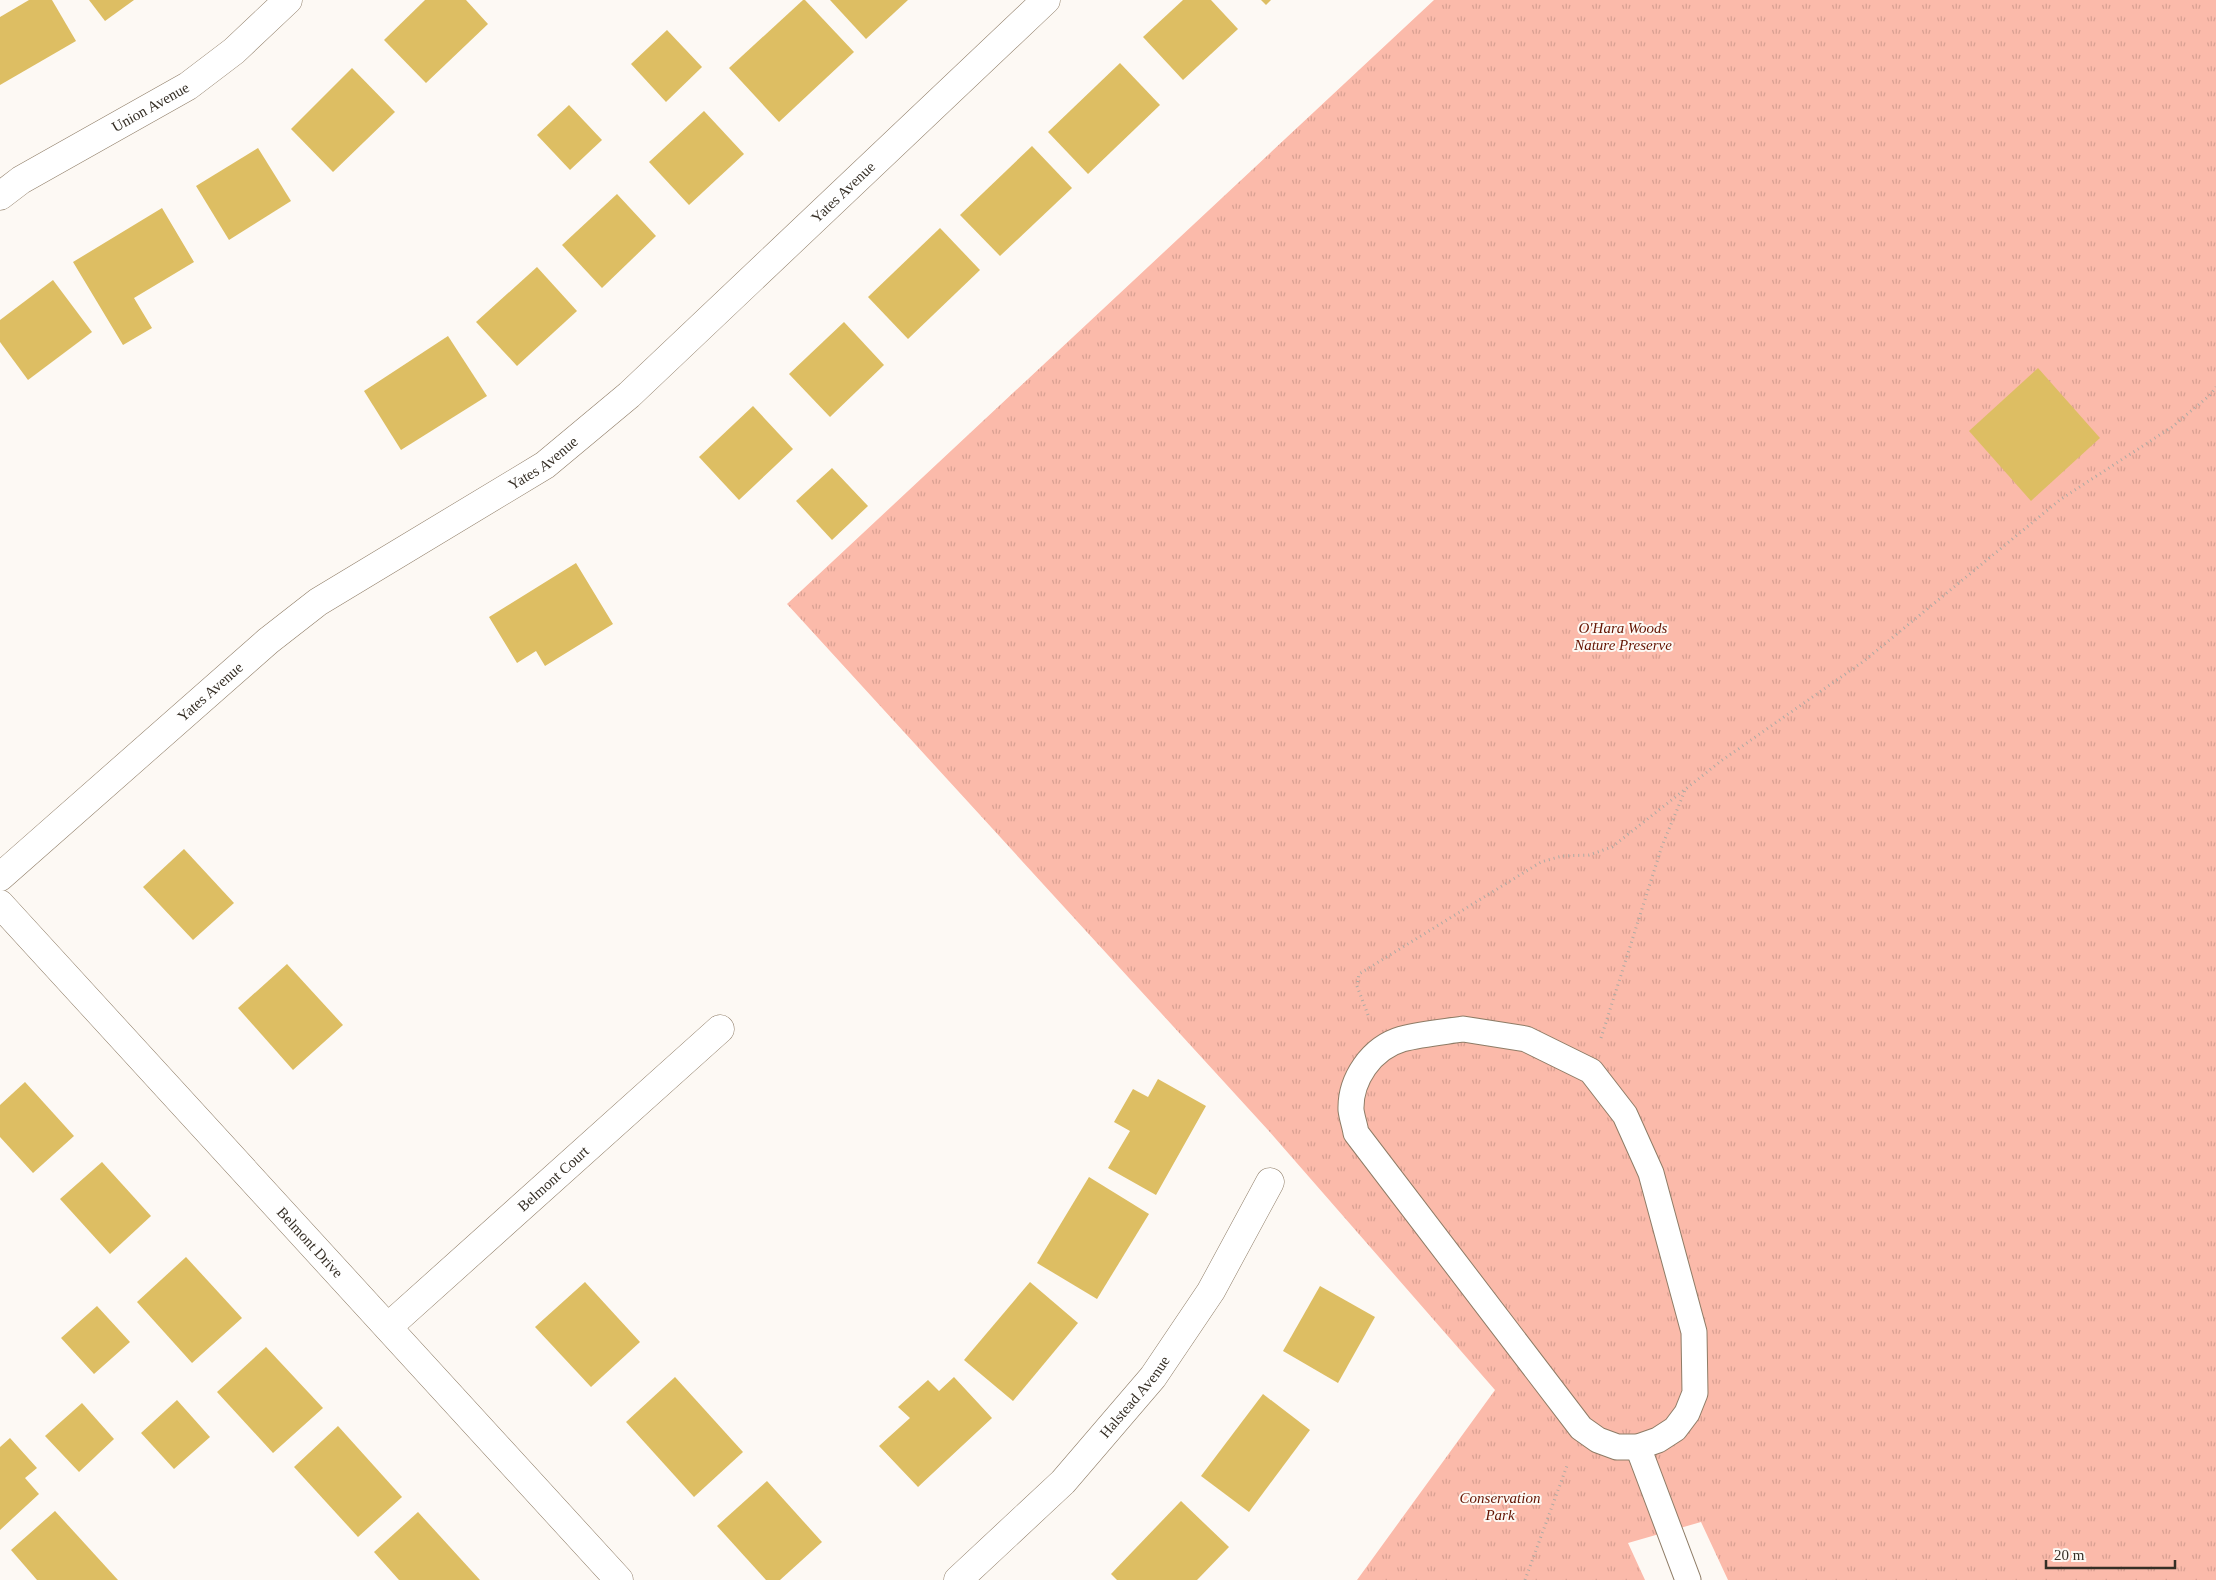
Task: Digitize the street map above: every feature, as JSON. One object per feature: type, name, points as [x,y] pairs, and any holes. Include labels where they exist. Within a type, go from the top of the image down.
[{"type":"street","name":"Union Avenue","points":[[0,196],[21,180],[188,86],[234,50],[288,0]]},
{"type":"street","name":"Yates Avenue","points":[[0,877],[268,642],[318,602],[545,465],[592,427],[636,388],[1046,0]]},
{"type":"street","name":"Belmont Drive","points":[[0,904],[619,1580]]},
{"type":"street","name":"Belmont Court","points":[[388,1328],[720,1029]]},
{"type":"street","name":"Halstead Avenue","points":[[958,1580],[1063,1482],[1153,1377],[1211,1291],[1270,1182]]},
{"type":"lane","points":[[1463,1029],[1526,1039],[1591,1071],[1625,1115],[1651,1173],[1694,1332],[1695,1393],[1688,1412],[1675,1429],[1658,1440],[1638,1447],[1618,1447],[1604,1442],[1581,1428],[1356,1133],[1351,1111],[1354,1088],[1364,1067],[1381,1049],[1400,1040],[1463,1029]]},
{"type":"lane","points":[[1638,1447],[1688,1580]]},
{"type":"path","points":[[1381,1049],[1357,986],[1359,974],[1541,862],[1562,856],[1589,855],[1612,846],[1686,788],[1864,661],[2061,499],[2172,427],[2210,396],[2216,387]]},
{"type":"path","points":[[1591,1071],[1662,846],[1686,788]]},
{"type":"path","points":[[1525,1580],[1581,1428]]},
{"type":"green space","name":"O'Hara Woods Nature Preserve","points":[[1434,0],[2216,0],[2216,1580],[1728,1580],[1701,1522],[1628,1543],[1645,1580],[1357,1580],[1495,1390],[1268,1130],[787,604]]},
{"type":"building","points":[[29,0],[52,0],[76,41],[0,85],[0,17]]},
{"type":"building","points":[[89,0],[134,0],[105,21]]},
{"type":"building","points":[[425,0],[466,0],[488,24],[426,83],[384,40]]},
{"type":"building","points":[[803,0],[854,52],[779,122],[729,68]]},
{"type":"building","points":[[830,0],[908,0],[866,39]]},
{"type":"building","points":[[1183,0],[1211,0],[1238,29],[1183,80],[1143,37]]},
{"type":"building","points":[[1261,0],[1271,0],[1266,5]]},
{"type":"building","points":[[667,30],[702,67],[666,102],[631,64]]},
{"type":"building","points":[[1120,63],[1160,105],[1088,174],[1048,132]]},
{"type":"building","points":[[352,68],[395,112],[333,172],[291,129]]},
{"type":"building","points":[[569,105],[602,140],[570,170],[537,135]]},
{"type":"building","points":[[704,111],[744,154],[689,205],[649,162]]},
{"type":"building","points":[[1032,146],[1072,188],[1000,256],[960,215]]},
{"type":"building","points":[[258,148],[291,201],[229,240],[196,186]]},
{"type":"building","points":[[617,194],[656,236],[602,288],[562,245]]},
{"type":"building","points":[[162,208],[194,262],[134,298],[152,328],[123,345],[73,262]]},
{"type":"building","points":[[940,228],[980,270],[908,339],[868,297]]},
{"type":"building","points":[[537,267],[577,311],[517,366],[476,322]]},
{"type":"building","points":[[53,280],[92,332],[28,380],[0,342],[0,320]]},
{"type":"building","points":[[844,322],[884,365],[830,417],[789,374]]},
{"type":"building","points":[[448,336],[487,396],[401,450],[364,391]]},
{"type":"building","points":[[2038,368],[2100,438],[2031,501],[1969,431]]},
{"type":"building","points":[[753,406],[793,449],[739,500],[699,457]]},
{"type":"building","points":[[832,468],[868,506],[832,540],[796,501]]},
{"type":"building","points":[[576,563],[613,624],[545,666],[536,651],[517,663],[489,617]]},
{"type":"building","points":[[184,849],[234,903],[193,940],[143,887]]},
{"type":"building","points":[[287,964],[343,1025],[293,1070],[238,1008]]},
{"type":"building","points":[[1158,1079],[1206,1106],[1156,1195],[1108,1168],[1130,1131],[1114,1122],[1133,1089],[1148,1097]]},
{"type":"building","points":[[25,1082],[74,1136],[33,1173],[0,1137],[0,1105]]},
{"type":"building","points":[[102,1162],[151,1216],[110,1254],[60,1199]]},
{"type":"building","points":[[1089,1177],[1149,1214],[1097,1299],[1037,1263]]},
{"type":"building","points":[[186,1257],[242,1318],[192,1363],[137,1302]]},
{"type":"building","points":[[585,1282],[640,1342],[591,1387],[535,1327]]},
{"type":"building","points":[[1030,1282],[1078,1323],[1013,1401],[964,1360]]},
{"type":"building","points":[[1320,1286],[1375,1317],[1338,1383],[1283,1351]]},
{"type":"building","points":[[97,1306],[130,1342],[94,1374],[61,1338]]},
{"type":"building","points":[[266,1347],[323,1408],[273,1453],[217,1392]]},
{"type":"building","points":[[675,1377],[743,1452],[694,1497],[626,1422]]},
{"type":"building","points":[[954,1377],[992,1418],[918,1487],[879,1446],[910,1418],[898,1407],[928,1380],[939,1391]]},
{"type":"building","points":[[1263,1394],[1310,1430],[1249,1512],[1201,1476]]},
{"type":"building","points":[[177,1400],[210,1437],[174,1469],[141,1433]]},
{"type":"building","points":[[82,1403],[114,1439],[79,1472],[45,1436]]},
{"type":"building","points":[[338,1426],[402,1497],[358,1537],[294,1467]]},
{"type":"building","points":[[10,1438],[37,1468],[25,1478],[39,1494],[0,1530],[0,1447]]},
{"type":"building","points":[[767,1481],[822,1542],[780,1580],[766,1580],[717,1526]]},
{"type":"building","points":[[1181,1501],[1229,1547],[1197,1580],[1117,1580],[1111,1574]]},
{"type":"building","points":[[55,1511],[118,1580],[37,1580],[11,1550]]},
{"type":"building","points":[[418,1512],[480,1580],[399,1580],[374,1552]]},
{"type":"park label","name":"Conservation Park","points":[[1500,1506]]}]
